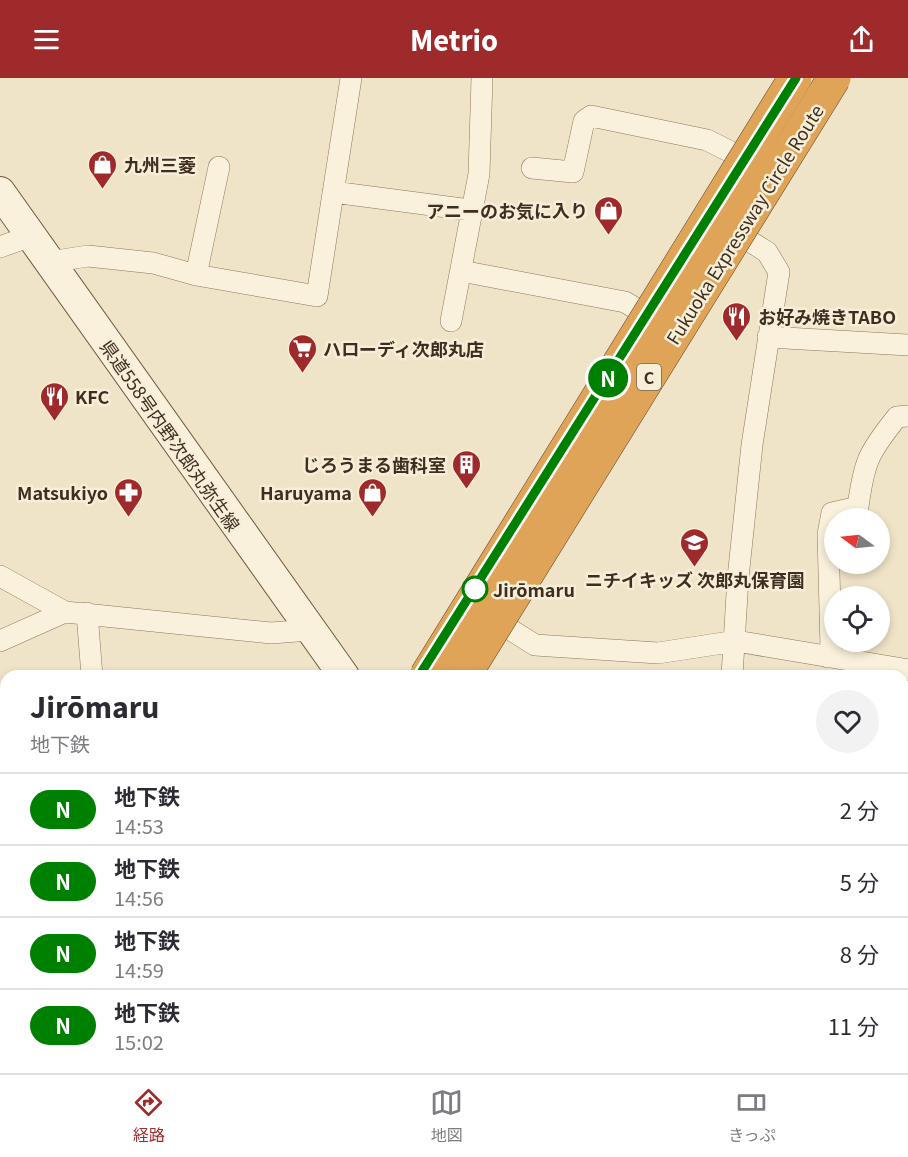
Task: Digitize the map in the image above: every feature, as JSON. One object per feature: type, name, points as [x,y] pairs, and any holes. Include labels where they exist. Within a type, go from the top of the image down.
[{"type":"highway","name":"Fukuoka Expressway Circle Route","points":[[430,670],[795,78]]},
{"type":"highway","name":"Fukuoka Expressway Circle Route","points":[[468,670],[834,78]]},
{"type":"main road","name":"県道558号内野次郎丸弥生線","points":[[0,192],[340,670]]},
{"type":"street","points":[[49,262],[88,256],[153,263],[196,275],[317,296],[351,78]]},
{"type":"street","points":[[451,321],[470,210],[479,174],[482,78]]},
{"type":"street","points":[[532,168],[573,172],[584,120],[591,116],[707,140],[743,158]]},
{"type":"street","points":[[196,275],[219,167]]},
{"type":"street","points":[[333,192],[470,210]]},
{"type":"street","points":[[733,670],[738,578],[752,445],[779,272],[767,252],[740,235]]},
{"type":"street","points":[[0,247],[31,236]]},
{"type":"street","points":[[461,271],[625,302],[645,314]]},
{"type":"street","points":[[768,337],[908,345]]},
{"type":"street","points":[[828,657],[831,648],[828,534],[832,513],[858,507],[862,474],[872,448],[897,417],[908,416]]},
{"type":"street","points":[[0,576],[65,612],[271,633],[310,630]]},
{"type":"street","points":[[0,641],[65,612]]},
{"type":"street","points":[[87,613],[92,670]]},
{"type":"street","points":[[500,623],[535,645],[658,652],[736,640],[908,670]]},
{"type":"metro line","name":"N","points":[[423,670],[796,78]]},
{"type":"place","name":"九州三菱","points":[[103,190]]},
{"type":"place","name":"アニーのお気に入り","points":[[609,236]]},
{"type":"place","name":"お好み焼きTABO","points":[[737,342]]},
{"type":"place","name":"ハローディ次郎丸店","points":[[302,374]]},
{"type":"place","name":"KFC","points":[[54,422]]},
{"type":"place","name":"じろうまる歯科室","points":[[467,490]]},
{"type":"place","name":"Matsukiyo","points":[[129,518]]},
{"type":"place","name":"Haruyama","points":[[373,518]]},
{"type":"place","name":"ニチイキッズ 次郎丸保育園","points":[[695,568]]},
{"type":"place","name":"Jirōmaru","points":[[475,589]]}]
